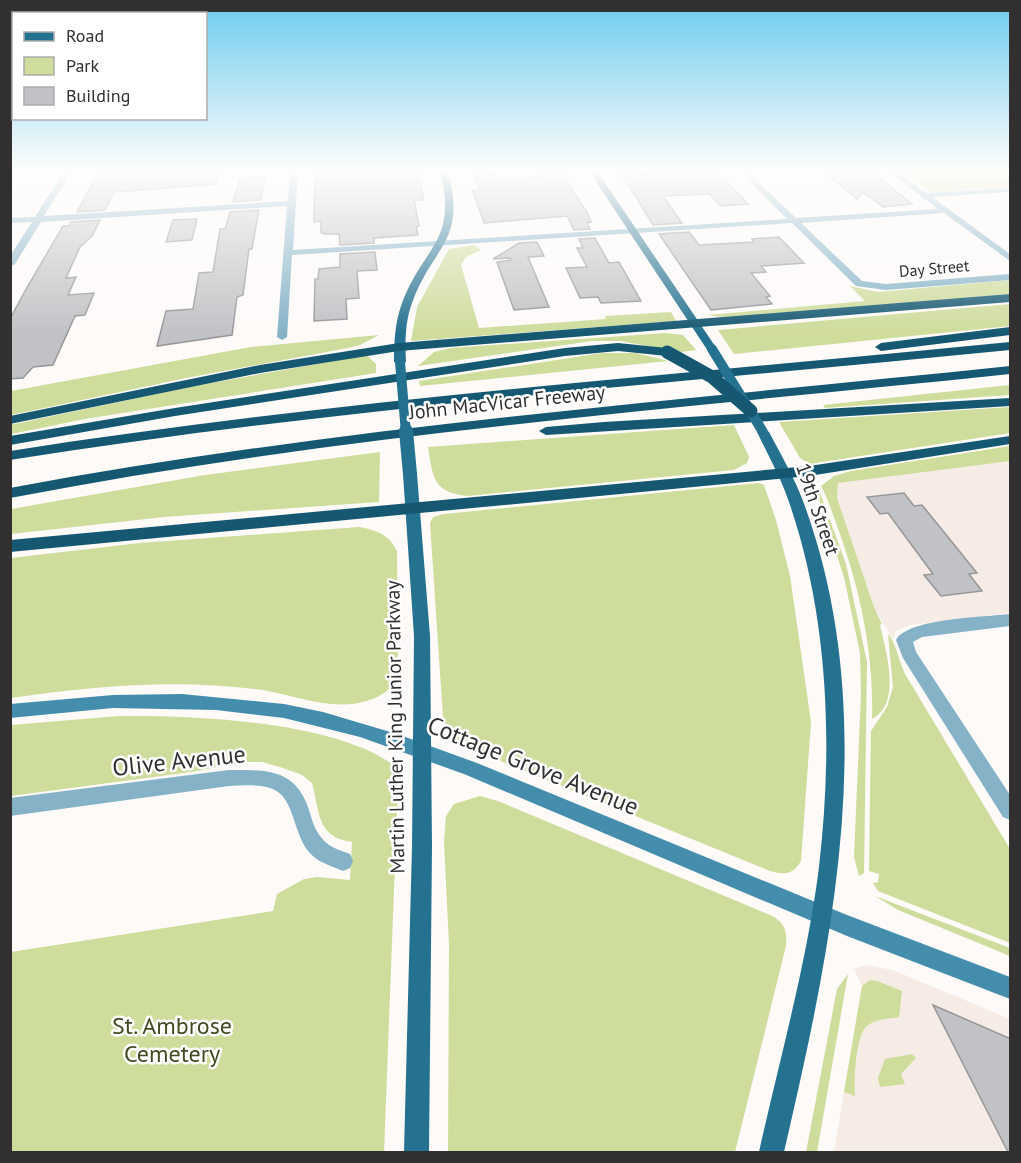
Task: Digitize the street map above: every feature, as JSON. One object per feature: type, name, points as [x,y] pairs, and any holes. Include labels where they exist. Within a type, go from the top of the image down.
[{"type":"highway","points":[[10,420],[249,371],[399,347],[1011,298]]},
{"type":"highway","points":[[471,395],[1011,331]]},
{"type":"highway","name":"John MacVicar Freeway","points":[[10,456],[253,418],[471,395],[1011,346]]},
{"type":"highway","points":[[10,441],[185,411],[565,352],[618,347],[667,352],[704,370],[725,385],[751,411]]},
{"type":"highway","name":"John MacVicar Freeway","points":[[10,493],[131,470],[296,445],[1011,370]]},
{"type":"highway","points":[[434,430],[546,431],[706,418],[871,412],[1011,402]]},
{"type":"highway","points":[[10,546],[784,474],[1011,440]]},
{"type":"main road","name":"Martin Luther King Junior Parkway","points":[[417,1152],[423,749],[422,636],[399,347],[402,318],[411,293],[442,243],[448,225]]},
{"type":"main road","name":"19th Street","points":[[629,225],[712,349],[763,432],[796,504],[817,576],[827,628],[834,708],[834,788],[822,915]]},
{"type":"main road","points":[[772,1152],[822,915]]},
{"type":"street","points":[[10,264],[34,225]]},
{"type":"street","points":[[282,337],[290,225]]},
{"type":"street","points":[[288,253],[717,225]]},
{"type":"street","name":"Day Street","points":[[799,225],[860,284],[886,287],[1011,277]]},
{"type":"street","points":[[965,225],[1011,258]]},
{"type":"street","points":[[1011,620],[919,632],[904,640],[909,654],[1011,811]]},
{"type":"street","name":"Cottage Grove Avenue","points":[[10,711],[150,699],[235,704],[334,722],[423,749],[909,951],[1011,988]]},
{"type":"street","name":"Olive Avenue","points":[[10,807],[229,778],[258,777],[288,786],[297,800],[304,831],[312,845],[326,856],[343,861]]},
{"type":"shaded area","points":[[1010,461],[1010,613],[910,625],[896,631],[893,640],[874,607],[837,498],[838,482]]},
{"type":"shaded area","points":[[865,965],[893,970],[1010,1019],[1010,1152],[834,1152],[862,986],[854,969]]},
{"type":"green space","points":[[474,245],[481,250],[466,257],[461,265],[479,328],[671,312],[676,321],[411,341],[417,307],[449,249]]},
{"type":"green space","points":[[1010,280],[1010,294],[728,318],[707,315],[865,301],[850,286],[878,292]]},
{"type":"green space","points":[[1010,304],[1010,326],[734,354],[718,330]]},
{"type":"green space","points":[[666,333],[683,335],[696,350],[681,352],[620,341],[592,341],[418,366],[434,352],[450,348]]},
{"type":"green space","points":[[379,335],[360,345],[348,348],[186,378],[11,415],[11,391],[251,347]]},
{"type":"green space","points":[[602,353],[636,353],[668,361],[420,386],[419,381]]},
{"type":"green space","points":[[367,355],[376,364],[376,373],[85,419],[11,434],[10,425],[189,387]]},
{"type":"green space","points":[[1010,385],[1010,395],[825,408],[823,405]]},
{"type":"green space","points":[[1010,407],[1010,433],[809,464],[800,458],[779,422]]},
{"type":"green space","points":[[734,425],[749,457],[747,463],[734,470],[467,496],[447,491],[437,482],[431,467],[428,447]]},
{"type":"green space","points":[[1010,446],[1010,461],[838,483],[837,498],[874,607],[882,624],[880,625],[888,662],[887,701],[872,719],[871,672],[860,602],[840,534],[821,486],[834,476],[851,471]]},
{"type":"green space","points":[[380,452],[379,502],[164,517],[11,534],[11,509],[205,475]]},
{"type":"green space","points":[[759,483],[764,485],[776,520],[790,576],[811,722],[801,861],[795,869],[788,873],[770,871],[449,740],[443,718],[430,523],[433,517],[444,514]]},
{"type":"green space","points":[[819,490],[846,564],[867,662],[864,873],[859,876],[854,857],[861,694],[860,653],[844,577],[820,504]]},
{"type":"green space","points":[[359,527],[381,534],[390,540],[397,551],[398,672],[390,688],[375,698],[363,702],[336,704],[255,689],[163,684],[102,687],[11,698],[11,558],[140,543]]},
{"type":"green space","points":[[888,634],[905,674],[1010,849],[1010,943],[878,891],[873,883],[878,882],[879,874],[869,871],[871,731],[887,707],[893,687]]},
{"type":"green space","name":"St. Ambrose Cemetery","points":[[119,716],[222,719],[299,730],[335,738],[366,750],[392,764],[398,785],[384,1152],[11,1152],[11,952],[273,911],[277,894],[304,879],[317,877],[350,880],[352,842],[332,835],[326,829],[319,813],[312,783],[302,775],[262,762],[244,762],[191,772],[11,796],[11,725]]},
{"type":"green space","points":[[480,796],[498,801],[770,915],[782,924],[786,946],[735,1152],[448,1152],[449,945],[444,842],[446,816],[454,804]]},
{"type":"green space","points":[[875,896],[1010,948],[1010,956],[898,910]]},
{"type":"green space","points":[[848,974],[817,1152],[806,1152],[837,989]]},
{"type":"green space","points":[[870,980],[902,991],[899,1017],[874,1022],[863,1031],[856,1059],[855,1096],[844,1092],[862,986]]},
{"type":"green space","points":[[912,1054],[916,1058],[901,1074],[905,1084],[880,1087],[878,1078],[885,1059]]},
{"type":"building","points":[[97,225],[92,236],[80,247],[66,278],[76,277],[68,295],[94,293],[85,315],[75,316],[53,365],[33,367],[23,378],[10,379],[10,319],[63,226]]},
{"type":"building","points":[[171,225],[196,225],[192,240],[166,242]]},
{"type":"building","points":[[226,225],[256,225],[252,249],[249,249],[243,295],[237,297],[232,335],[157,346],[166,311],[193,309],[199,273],[213,272],[220,229],[225,229]]},
{"type":"building","points":[[321,225],[419,226],[416,227],[418,235],[374,238],[374,243],[340,245],[339,234],[321,232]]},
{"type":"building","points":[[572,225],[588,225],[590,229],[574,230]]},
{"type":"building","points":[[689,232],[699,245],[754,242],[752,239],[779,237],[804,263],[761,266],[766,272],[751,273],[770,296],[766,297],[772,304],[711,310],[659,234]]},
{"type":"building","points":[[595,238],[609,263],[619,262],[641,301],[601,303],[598,297],[580,298],[566,268],[587,267],[577,248],[583,248],[579,239]]},
{"type":"building","points":[[537,242],[544,256],[528,257],[549,307],[514,310],[497,262],[511,260],[510,258],[493,259],[519,243]]},
{"type":"building","points":[[375,252],[377,270],[357,271],[359,298],[346,299],[347,319],[314,321],[315,279],[318,279],[319,269],[340,267],[340,254]]},
{"type":"building","points":[[904,493],[914,506],[922,505],[977,573],[969,574],[982,591],[941,596],[924,575],[933,574],[888,513],[880,514],[867,497]]},
{"type":"building","points":[[933,1005],[1011,1039],[1011,1152],[1008,1152]]}]
